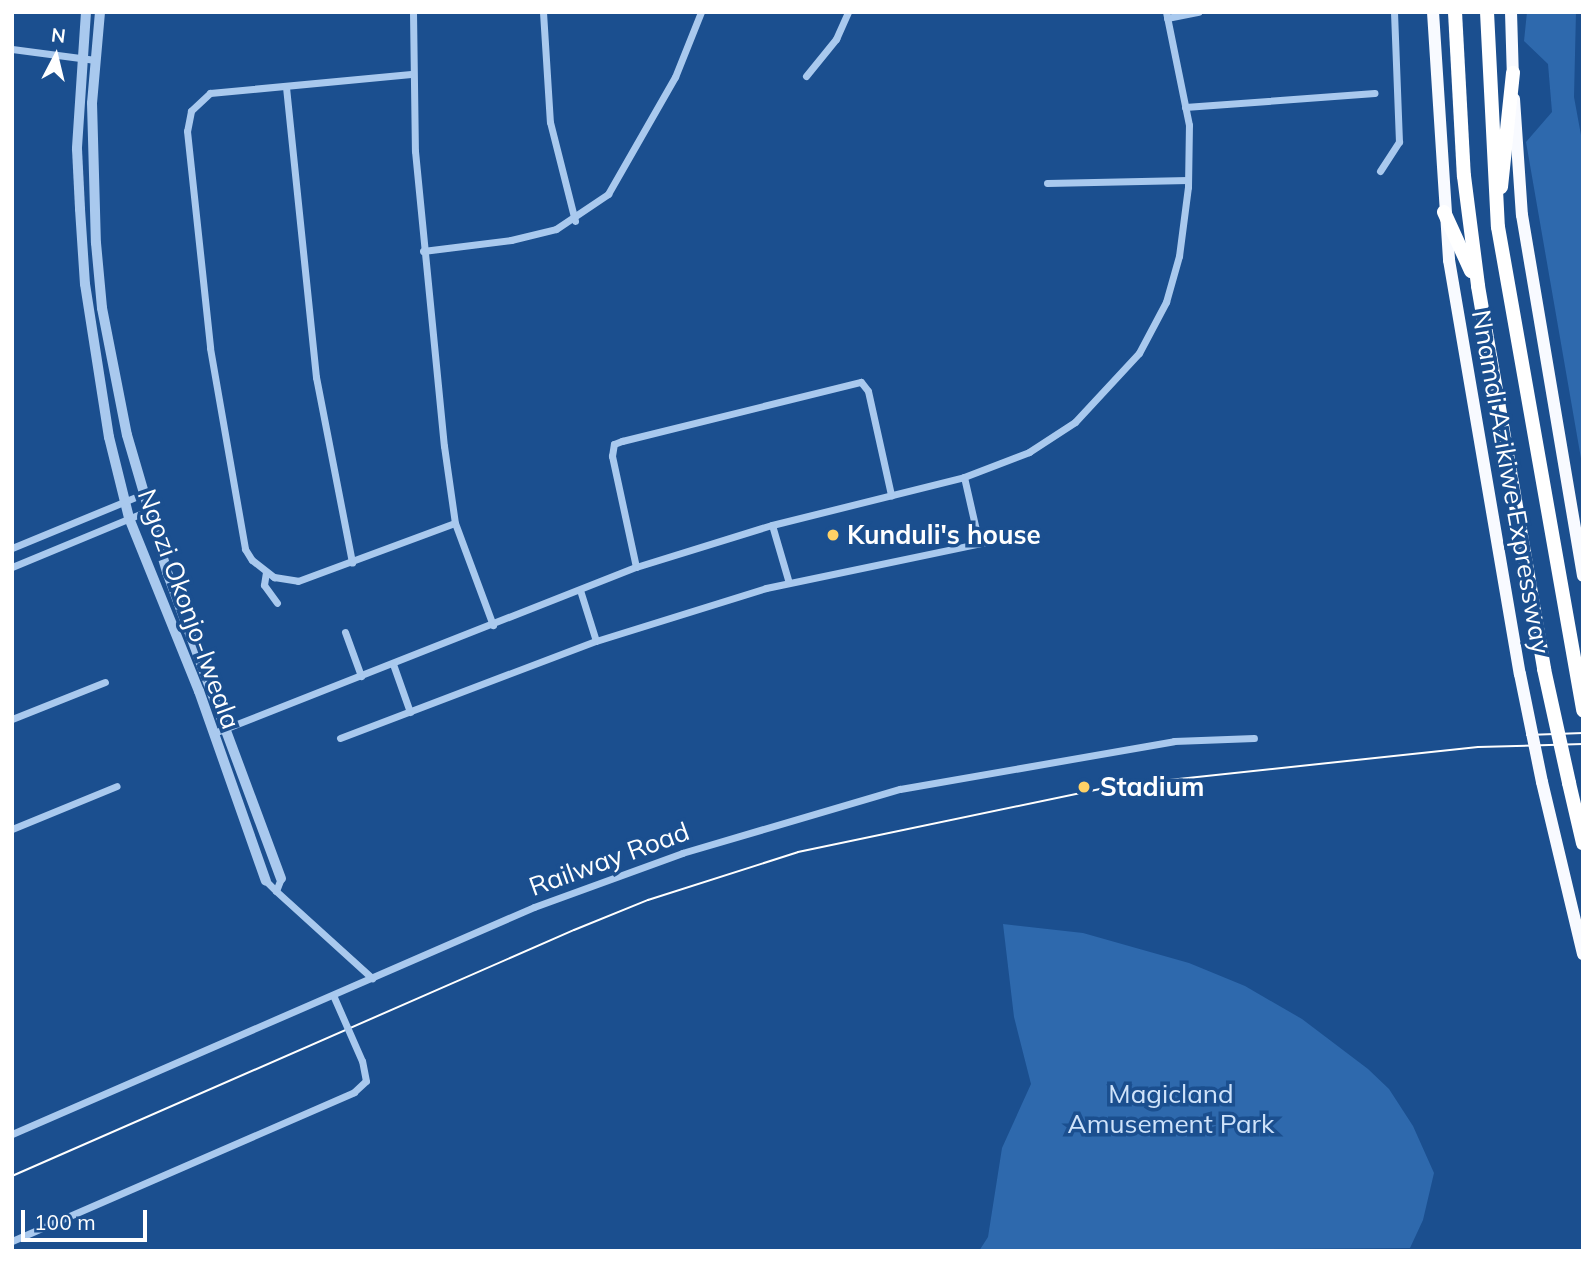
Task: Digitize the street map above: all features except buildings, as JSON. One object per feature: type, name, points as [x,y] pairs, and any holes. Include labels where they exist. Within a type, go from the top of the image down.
[{"type":"highway","name":"Nnamdi Azikiwe Expressway","points":[[1433,12],[1444,212],[1461,340],[1520,674],[1542,782],[1583,954]]},
{"type":"highway","name":"Nnamdi Azikiwe Expressway","points":[[1455,12],[1463,164],[1478,286],[1544,669],[1583,843]]},
{"type":"highway","name":"Nnamdi Azikiwe Expressway","points":[[1487,12],[1497,227],[1573,668],[1583,710]]},
{"type":"highway","name":"Nnamdi Azikiwe Expressway","points":[[1511,12],[1522,215],[1583,576]]},
{"type":"highway","points":[[1497,227],[1513,73]]},
{"type":"highway","points":[[1444,212],[1478,286]]},
{"type":"street","name":"Ngozi Okonjo-Iweala","points":[[86,12],[77,149],[85,284],[96,370],[129,518],[156,576],[266,881]]},
{"type":"street","name":"Ngozi Okonjo-Iweala","points":[[100,12],[95,60],[92,162],[103,308],[147,511],[281,878]]},
{"type":"street","points":[[413,12],[411,74],[423,251],[455,523],[493,625]]},
{"type":"street","points":[[542,12],[550,122],[575,221]]},
{"type":"street","points":[[423,251],[511,240],[575,221],[619,179],[675,77],[701,12]]},
{"type":"street","points":[[806,76],[836,39],[849,12]]},
{"type":"street","points":[[214,733],[636,567],[772,525],[964,477],[1029,452],[1075,422],[1139,353],[1166,302],[1179,256],[1188,180],[1185,107],[1166,15],[1198,12]]},
{"type":"street","points":[[1380,171],[1399,142],[1394,12]]},
{"type":"street","points":[[12,49],[95,60]]},
{"type":"street","points":[[411,74],[210,93],[196,102],[187,131],[210,348],[245,549],[266,572],[298,581],[455,523]]},
{"type":"street","points":[[286,87],[317,377],[352,563]]},
{"type":"street","points":[[1185,107],[1374,93]]},
{"type":"street","points":[[1047,183],[1188,180]]},
{"type":"street","points":[[636,567],[612,456],[614,444],[622,441],[861,382],[868,391],[891,495]]},
{"type":"street","points":[[964,477],[979,542]]},
{"type":"street","points":[[12,548],[142,494]]},
{"type":"street","points":[[12,567],[147,511]]},
{"type":"street","points":[[772,525],[789,583]]},
{"type":"street","points":[[340,738],[596,641],[789,583],[1029,533]]},
{"type":"street","points":[[266,572],[264,585],[277,603]]},
{"type":"street","points":[[580,590],[596,641]]},
{"type":"street","points":[[345,632],[361,676]]},
{"type":"street","points":[[393,664],[410,712]]},
{"type":"street","points":[[12,719],[106,682]]},
{"type":"street","name":"Railway Road","points":[[12,1134],[534,907],[682,853],[901,789],[1152,744],[1254,738]]},
{"type":"street","points":[[12,829],[117,786]]},
{"type":"street","points":[[276,891],[281,878]]},
{"type":"street","points":[[266,881],[372,978]]},
{"type":"street","points":[[12,1241],[354,1092],[366,1081],[362,1061],[333,995]]},
{"type":"green space","points":[[1527,12],[1576,12],[1574,97],[1583,146],[1583,470],[1526,142],[1552,112],[1548,64],[1524,41]]},
{"type":"green space","name":"Magicland Amusement Park","points":[[1003,924],[1083,933],[1189,963],[1245,986],[1302,1019],[1368,1069],[1389,1089],[1413,1126],[1434,1173],[1423,1220],[1410,1248],[979,1251],[988,1237],[1002,1148],[1031,1084],[1014,1017]]},
{"type":"tram line","points":[[1527,735],[1583,733]]},
{"type":"tram line","points":[[12,1176],[574,930],[648,900],[798,852],[1113,786],[1478,747],[1583,744]]},
{"type":"place","name":"Kunduli's house","points":[[833,535]]},
{"type":"place","name":"Stadium","points":[[1084,787]]}]
